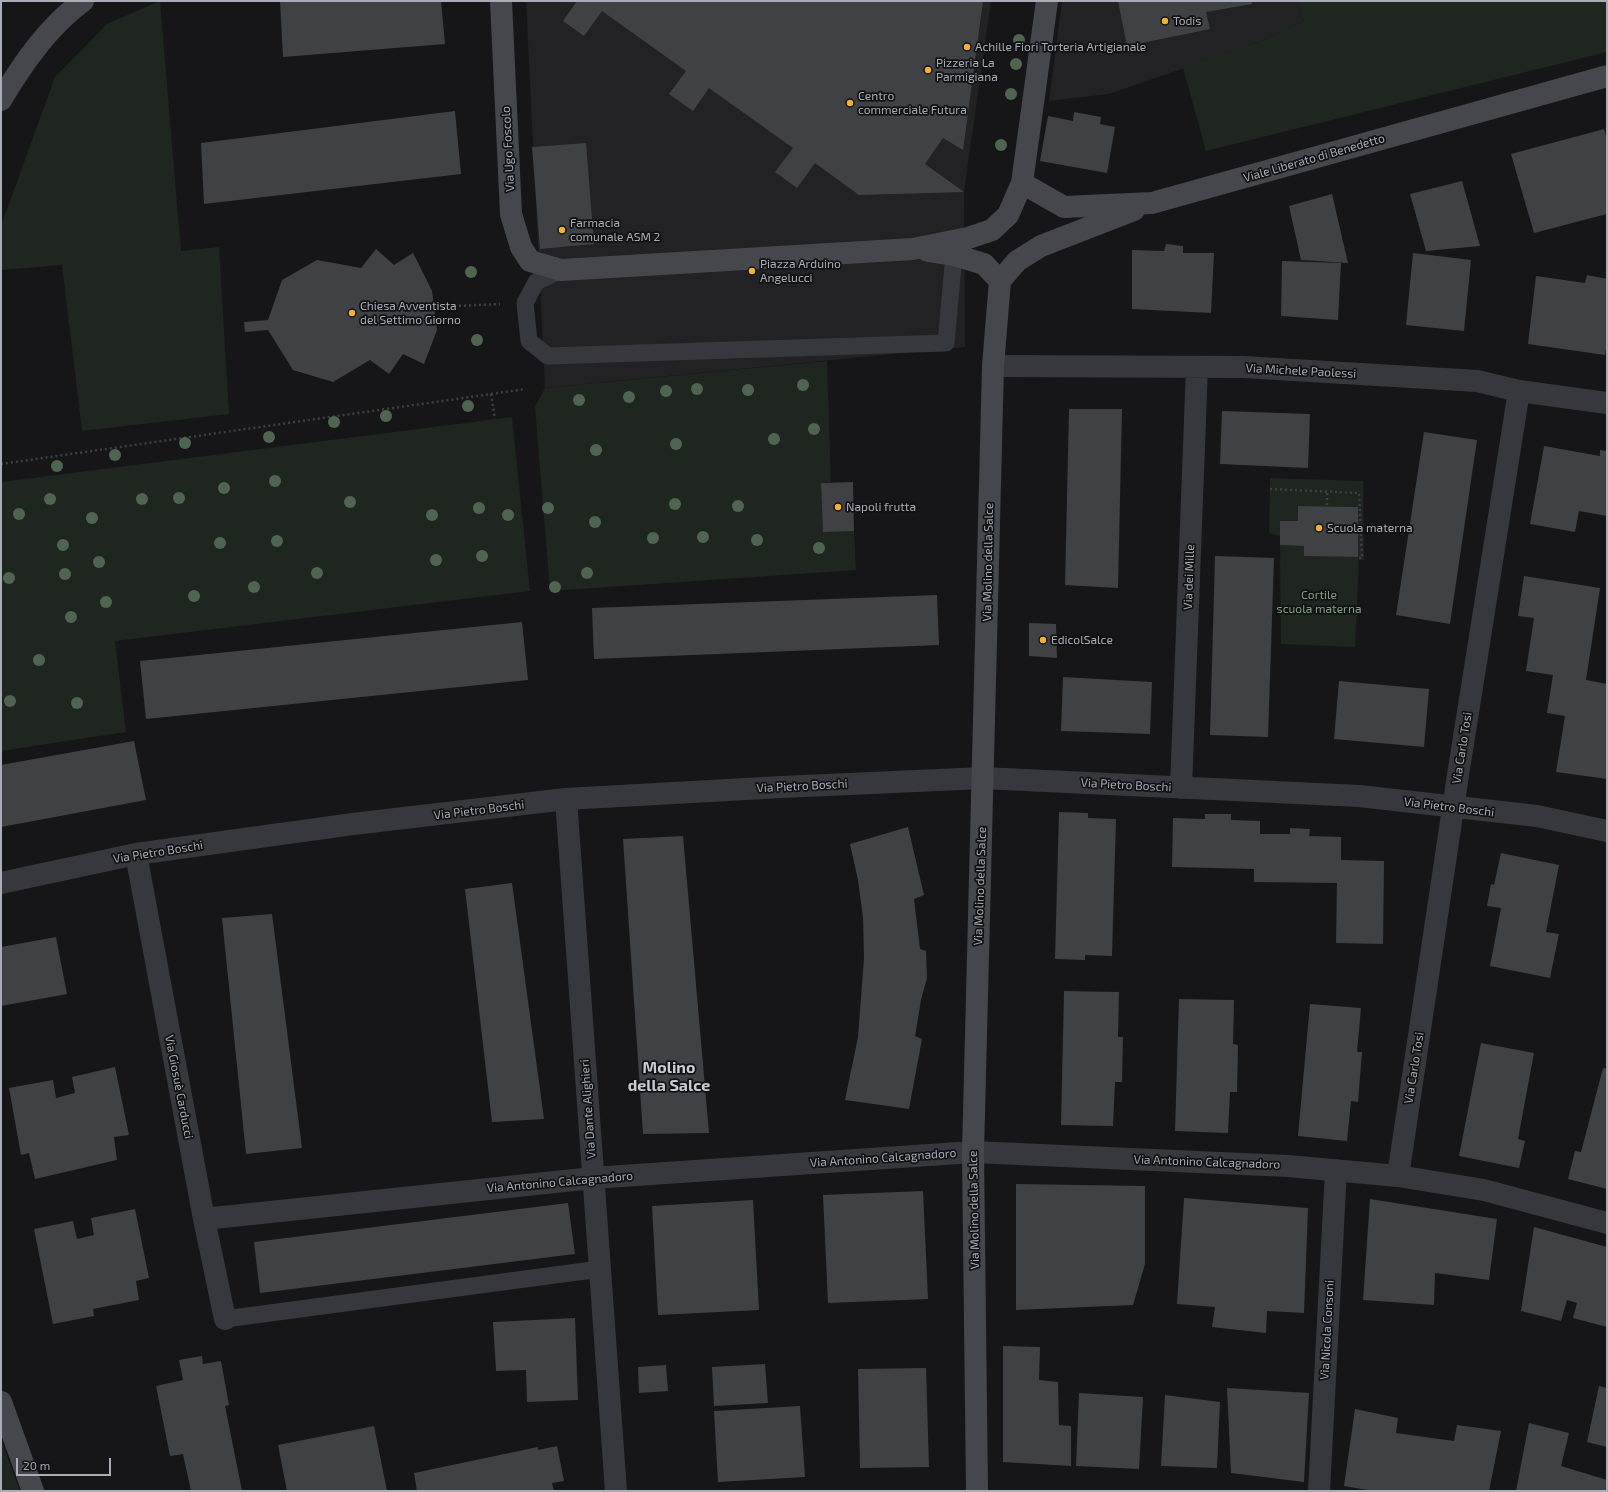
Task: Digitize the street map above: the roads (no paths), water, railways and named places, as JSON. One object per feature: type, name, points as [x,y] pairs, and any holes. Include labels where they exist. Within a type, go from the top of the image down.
[{"type":"main road","points":[[1,100],[19,69],[45,36],[71,10],[83,1]]},
{"type":"main road","name":"Via Ugo Foscolo","points":[[501,1],[511,214],[521,247],[530,261],[561,270],[913,250]]},
{"type":"main road","points":[[913,250],[968,238],[992,230],[1008,215],[1022,183],[1047,1]]},
{"type":"main road","name":"Viale Liberato di Benedetto","points":[[1022,183],[1064,207],[1152,203],[1607,76]]},
{"type":"main road","points":[[913,250],[954,255],[984,264],[1000,281],[1017,261],[1041,246],[1152,203]]},
{"type":"main road","name":"Via Molino della Salce","points":[[980,1486],[973,1152],[993,366],[1000,281]]},
{"type":"main road","points":[[1,1402],[33,1491]]},
{"type":"street","name":"Via Michele Paolessi","points":[[993,366],[1244,367],[1477,382],[1519,391],[1607,403]]},
{"type":"street","name":"Via dei Mille","points":[[1182,788],[1197,367]]},
{"type":"street","name":"Via Carlo Tosi","points":[[1398,1176],[1453,808],[1519,391]]},
{"type":"street","name":"Via Pietro Boschi","points":[[1,883],[136,854],[353,824],[566,800],[782,787],[983,778],[1359,796],[1453,808],[1537,816],[1607,831]]},
{"type":"street","name":"Via Dante Alighieri","points":[[566,800],[616,1491]]},
{"type":"street","name":"Via Giosuè Carducci","points":[[136,854],[204,1219],[225,1319]]},
{"type":"street","name":"Via Antonino Calcagnadoro","points":[[204,1219],[593,1178],[973,1152],[1288,1166],[1398,1176],[1484,1190],[1607,1223]]},
{"type":"street","name":"Via Nicola Consoni","points":[[1319,1491],[1336,1170]]},
{"type":"lane","points":[[561,270],[536,282],[525,303],[529,341],[548,356],[946,343],[954,255]]},
{"type":"lane","points":[[225,1319],[600,1269]]},
{"type":"place","name":"Todis","points":[[1165,21]]},
{"type":"place","name":"Achille Fiori Torteria Artigianale","points":[[967,47]]},
{"type":"place","name":"Pizzeria La Parmigiana","points":[[928,70]]},
{"type":"place","name":"Centro commerciale Futura","points":[[850,103]]},
{"type":"place","name":"Farmacia comunale ASM 2","points":[[562,230]]},
{"type":"place","name":"Piazza Arduino Angelucci","points":[[752,271]]},
{"type":"place","name":"Chiesa Avventista del Settimo Giorno","points":[[352,313]]},
{"type":"place","name":"Napoli frutta","points":[[838,507]]},
{"type":"place","name":"Scuola materna","points":[[1319,528]]},
{"type":"place","name":"EdicolSalce","points":[[1043,640]]},
{"type":"district","name":"Molino della Salce","points":[[669,1077]]},
{"type":"park label","name":"Cortile scuola materna","points":[[1319,602]]}]
